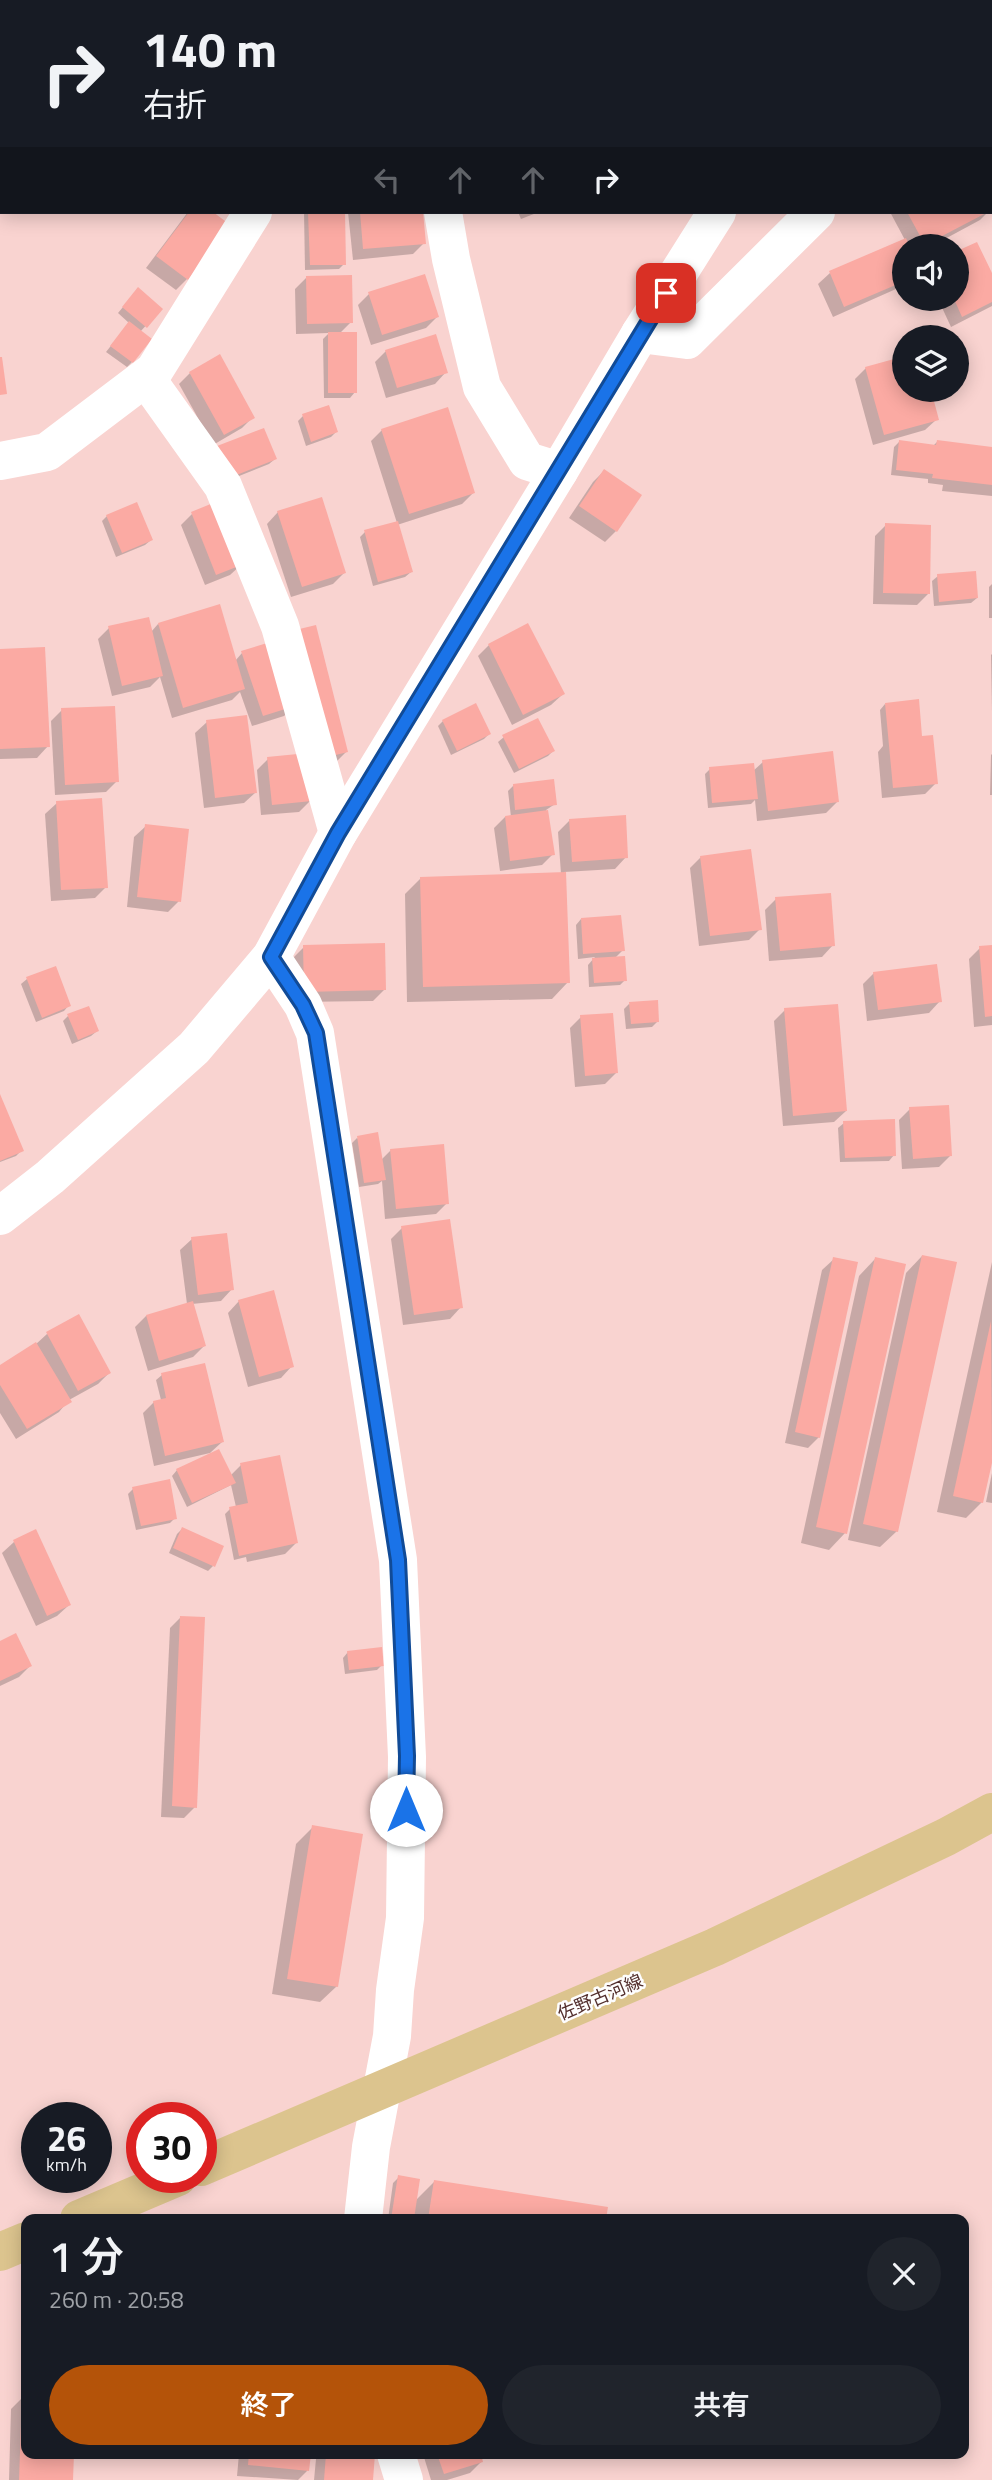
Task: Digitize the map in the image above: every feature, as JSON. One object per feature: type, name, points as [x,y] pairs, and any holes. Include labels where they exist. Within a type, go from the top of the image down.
[{"type":"main road","name":"佐野古河線","points":[[217,2160],[715,1947],[946,1837],[992,1812]]},
{"type":"main road","points":[[91,2214],[140,2193]]},
{"type":"main road","points":[[0,2252],[21,2243]]},
{"type":"street","points":[[0,461],[47,452],[154,371],[252,214]]},
{"type":"street","points":[[443,214],[451,258],[482,387],[527,461],[559,471]]},
{"type":"street","points":[[0,1216],[50,1178],[194,1048],[271,957],[338,833],[559,471],[639,334],[716,214]]},
{"type":"street","points":[[639,334],[687,341],[814,214]]},
{"type":"street","points":[[146,378],[223,486],[280,626],[338,833]]},
{"type":"street","points":[[271,957],[303,1005],[316,1033],[398,1560],[407,1756],[405,1918],[392,2036],[371,2147],[364,2214]]},
{"type":"street","points":[[398,2459],[404,2480]]},
{"type":"building","points":[[188,214],[216,214],[229,224],[188,280],[156,256]]},
{"type":"building","points":[[308,214],[345,214],[346,265],[310,265]]},
{"type":"building","points":[[360,214],[423,214],[426,244],[363,249]]},
{"type":"building","points":[[908,214],[984,214],[946,234],[919,234]]},
{"type":"building","points":[[977,242],[992,273],[992,302],[962,317],[959,311],[969,311],[969,246]]},
{"type":"building","points":[[892,244],[892,287],[844,307],[829,271]]},
{"type":"building","points":[[425,274],[439,317],[382,335],[368,292]]},
{"type":"building","points":[[352,275],[353,323],[307,324],[306,276]]},
{"type":"building","points":[[138,287],[163,309],[147,328],[122,307]]},
{"type":"building","points":[[129,321],[152,339],[133,363],[110,346]]},
{"type":"building","points":[[328,332],[357,332],[357,393],[328,393]]},
{"type":"building","points":[[436,334],[448,373],[397,388],[385,350]]},
{"type":"building","points":[[220,354],[255,418],[224,435],[189,372]]},
{"type":"building","points":[[0,357],[7,394],[0,395]]},
{"type":"building","points":[[892,360],[892,402],[934,402],[939,420],[884,435],[865,367]]},
{"type":"building","points":[[329,405],[338,432],[311,442],[302,414]]},
{"type":"building","points":[[448,407],[475,493],[409,514],[381,429]]},
{"type":"building","points":[[264,428],[277,459],[229,478],[217,446]]},
{"type":"building","points":[[899,440],[936,445],[937,440],[992,447],[992,485],[932,478],[933,474],[896,470]]},
{"type":"building","points":[[604,469],[642,495],[617,532],[579,506]]},
{"type":"building","points":[[322,497],[346,573],[302,587],[277,511]]},
{"type":"building","points":[[218,501],[244,564],[216,575],[191,512]]},
{"type":"building","points":[[137,502],[153,540],[122,553],[106,515]]},
{"type":"building","points":[[398,521],[413,572],[378,582],[364,530]]},
{"type":"building","points":[[885,523],[931,525],[930,594],[883,593]]},
{"type":"building","points":[[976,571],[978,598],[939,602],[937,574]]},
{"type":"building","points":[[220,604],[245,689],[183,708],[158,623]]},
{"type":"building","points":[[149,617],[163,676],[122,686],[108,626]]},
{"type":"building","points":[[528,623],[565,694],[523,715],[488,644]]},
{"type":"building","points":[[316,625],[348,752],[319,759],[287,632]]},
{"type":"building","points":[[277,640],[298,705],[263,716],[241,651]]},
{"type":"building","points":[[45,647],[50,747],[0,749],[0,649]]},
{"type":"building","points":[[919,699],[922,736],[933,735],[938,784],[893,788],[885,703]]},
{"type":"building","points":[[476,703],[491,734],[457,751],[442,720]]},
{"type":"building","points":[[115,706],[119,782],[65,785],[61,708]]},
{"type":"building","points":[[247,715],[257,793],[215,798],[206,720]]},
{"type":"building","points":[[538,718],[555,751],[519,769],[502,735]]},
{"type":"building","points":[[833,751],[839,802],[768,811],[762,760]]},
{"type":"building","points":[[308,753],[312,801],[272,805],[267,757]]},
{"type":"building","points":[[754,763],[758,799],[712,803],[709,767]]},
{"type":"building","points":[[554,779],[557,805],[515,810],[513,784]]},
{"type":"building","points":[[102,798],[108,888],[61,890],[56,801]]},
{"type":"building","points":[[548,810],[555,855],[510,861],[505,816]]},
{"type":"building","points":[[626,815],[628,858],[572,862],[569,819]]},
{"type":"building","points":[[145,824],[189,829],[181,902],[137,897]]},
{"type":"building","points":[[751,849],[762,930],[710,936],[700,856]]},
{"type":"building","points":[[566,872],[570,983],[423,987],[420,877]]},
{"type":"building","points":[[831,893],[835,946],[780,951],[775,897]]},
{"type":"building","points":[[621,915],[625,951],[583,954],[581,918]]},
{"type":"building","points":[[385,943],[386,990],[304,992],[303,945]]},
{"type":"building","points":[[992,945],[992,1016],[985,1017],[979,946]]},
{"type":"building","points":[[625,956],[627,981],[594,983],[592,958]]},
{"type":"building","points":[[937,964],[942,1002],[878,1010],[873,972]]},
{"type":"building","points":[[56,966],[71,1006],[42,1018],[26,977]]},
{"type":"building","points":[[658,1000],[659,1022],[631,1024],[629,1002]]},
{"type":"building","points":[[838,1004],[847,1111],[793,1116],[784,1008]]},
{"type":"building","points":[[89,1006],[99,1031],[78,1040],[67,1014]]},
{"type":"building","points":[[613,1013],[618,1073],[585,1076],[580,1015]]},
{"type":"building","points":[[0,1094],[24,1151],[0,1161]]},
{"type":"building","points":[[949,1105],[952,1156],[913,1159],[909,1107]]},
{"type":"building","points":[[895,1119],[896,1156],[845,1158],[843,1121]]},
{"type":"building","points":[[378,1132],[386,1180],[364,1183],[357,1136]]},
{"type":"building","points":[[444,1144],[449,1204],[396,1209],[390,1149]]},
{"type":"building","points":[[450,1219],[463,1308],[414,1315],[401,1226]]},
{"type":"building","points":[[227,1233],[234,1290],[198,1295],[191,1237]]},
{"type":"building","points":[[922,1255],[957,1262],[898,1532],[863,1524]]},
{"type":"building","points":[[833,1257],[858,1262],[820,1438],[795,1432]]},
{"type":"building","points":[[875,1257],[906,1264],[847,1534],[816,1527]]},
{"type":"building","points":[[274,1290],[294,1367],[259,1377],[238,1300]]},
{"type":"building","points":[[193,1301],[206,1346],[159,1361],[146,1315]]},
{"type":"building","points":[[79,1314],[111,1373],[78,1391],[46,1332]]},
{"type":"building","points":[[991,1321],[992,1463],[983,1503],[953,1496]]},
{"type":"building","points":[[36,1342],[72,1402],[27,1429],[0,1385],[0,1365]]},
{"type":"building","points":[[205,1363],[224,1442],[165,1456],[153,1401],[166,1398],[161,1373]]},
{"type":"building","points":[[219,1449],[236,1483],[192,1503],[176,1469]]},
{"type":"building","points":[[280,1455],[298,1543],[239,1556],[229,1507],[248,1503],[240,1463]]},
{"type":"building","points":[[170,1479],[177,1519],[141,1526],[132,1487]]},
{"type":"building","points":[[182,1527],[224,1546],[215,1567],[173,1548]]},
{"type":"building","points":[[36,1529],[71,1605],[47,1616],[13,1540]]},
{"type":"building","points":[[180,1616],[205,1617],[197,1808],[172,1806]]},
{"type":"building","points":[[16,1633],[32,1666],[0,1681],[0,1641]]},
{"type":"building","points":[[382,1647],[384,1666],[349,1670],[347,1651]]},
{"type":"building","points":[[312,1825],[363,1834],[338,1987],[287,1979]]},
{"type":"building","points":[[398,2175],[420,2179],[415,2214],[392,2214]]},
{"type":"building","points":[[434,2180],[608,2207],[607,2214],[429,2214]]},
{"type":"building","points":[[21,2424],[21,2459],[74,2459],[73,2480],[19,2480]]},
{"type":"building","points":[[249,2459],[310,2459],[309,2471],[248,2465]]},
{"type":"building","points":[[326,2459],[375,2459],[373,2480],[324,2480]]},
{"type":"building","points":[[439,2459],[482,2459],[483,2462],[444,2474]]},
{"type":"route","points":[[406,1810],[407,1756],[398,1560],[351,1251],[316,1033],[303,1005],[271,957],[338,833],[666,293]]}]
